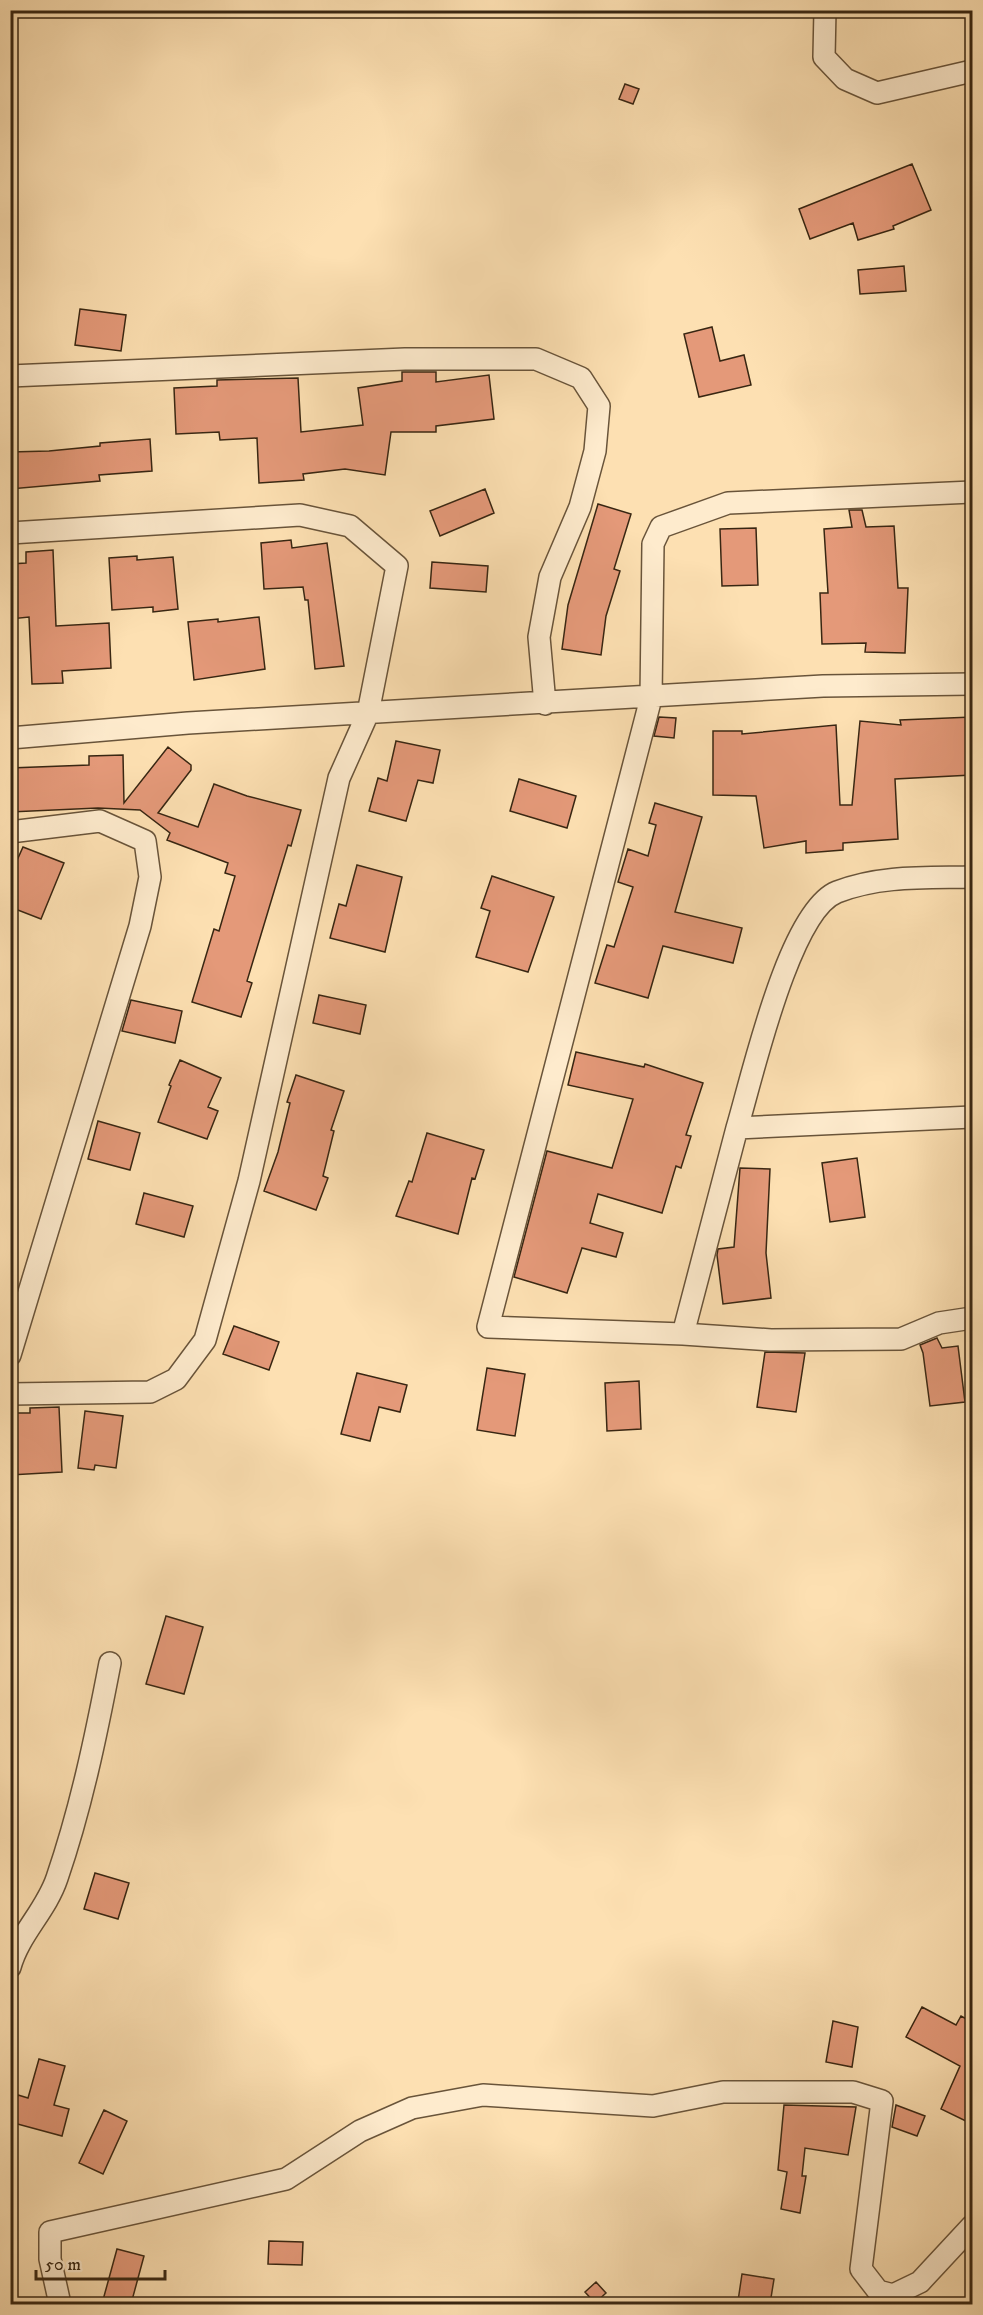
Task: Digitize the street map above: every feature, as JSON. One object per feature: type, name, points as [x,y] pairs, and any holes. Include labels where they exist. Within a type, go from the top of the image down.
[{"type":"street","points":[[825,10],[825,57],[844,79],[877,93],[972,70]]},
{"type":"street","points":[[10,376],[405,359],[536,359],[581,378],[598,406],[595,451],[580,507],[550,577],[539,637],[545,704]]},
{"type":"street","points":[[972,492],[729,503],[661,527],[653,544],[651,698],[488,1327],[683,1334],[771,1340],[901,1339],[939,1323],[972,1318]]},
{"type":"street","points":[[10,533],[300,515],[350,526],[398,566],[368,714],[339,778],[249,1181],[205,1340],[177,1379],[150,1392],[10,1394]]},
{"type":"street","points":[[10,738],[188,723],[651,698],[824,686],[972,684]]},
{"type":"street","points":[[10,832],[100,821],[145,841],[150,877],[140,926],[10,1355]]},
{"type":"street","points":[[683,1334],[737,1128],[780,981],[803,926],[834,893],[844,890],[885,879],[972,877]]},
{"type":"street","points":[[737,1128],[972,1118]]},
{"type":"street","points":[[10,1967],[15,1951],[45,1907],[57,1879],[90,1767],[110,1664]]},
{"type":"street","points":[[60,2304],[50,2259],[51,2232],[286,2179],[360,2131],[412,2108],[483,2095],[653,2106],[723,2092],[853,2092],[882,2101],[861,2269],[878,2291],[893,2295],[920,2282],[972,2226]]},
{"type":"building","points":[[625,84],[639,89],[633,104],[619,99]]},
{"type":"building","points":[[912,164],[931,210],[893,226],[894,229],[858,240],[853,223],[810,239],[799,209]]},
{"type":"building","points":[[904,266],[906,291],[860,294],[858,270]]},
{"type":"building","points":[[80,309],[126,315],[121,351],[75,345]]},
{"type":"building","points":[[712,327],[720,361],[744,355],[751,385],[699,397],[684,334]]},
{"type":"building","points":[[402,372],[436,372],[436,382],[489,375],[494,419],[436,426],[436,432],[391,432],[385,475],[345,469],[303,474],[304,480],[259,483],[257,438],[220,440],[219,432],[176,434],[174,388],[217,386],[217,380],[298,378],[301,432],[363,425],[358,388],[402,381]]},
{"type":"building","points":[[150,439],[152,471],[99,475],[100,481],[10,489],[10,452],[49,451],[100,446],[100,443]]},
{"type":"building","points":[[485,489],[494,513],[440,536],[430,511]]},
{"type":"building","points":[[598,504],[631,514],[614,569],[620,571],[606,616],[601,655],[562,649],[568,605]]},
{"type":"building","points":[[849,510],[862,510],[866,527],[894,526],[898,588],[908,588],[905,653],[865,652],[866,643],[822,644],[820,593],[828,593],[824,529],[852,527]]},
{"type":"building","points":[[756,528],[758,585],[722,586],[720,529]]},
{"type":"building","points":[[291,540],[292,548],[327,543],[344,666],[315,669],[308,600],[305,600],[303,587],[264,589],[261,543]]},
{"type":"building","points":[[53,550],[56,626],[109,623],[111,668],[62,671],[63,683],[32,684],[29,617],[10,619],[10,564],[26,563],[26,552]]},
{"type":"building","points":[[137,556],[137,560],[173,557],[178,609],[153,612],[153,607],[112,610],[109,558]]},
{"type":"building","points":[[432,562],[488,566],[486,592],[430,588]]},
{"type":"building","points":[[259,617],[265,669],[194,680],[188,622],[218,619],[218,622]]},
{"type":"building","points":[[659,717],[676,718],[674,738],[654,736]]},
{"type":"building","points":[[972,717],[972,775],[895,779],[898,839],[843,843],[843,850],[806,853],[806,841],[764,848],[756,796],[713,795],[713,731],[742,731],[742,734],[836,725],[840,805],[852,805],[860,721],[901,725],[900,720]]},
{"type":"building","points":[[396,741],[440,750],[433,783],[418,780],[406,821],[369,811],[378,778],[387,781]]},
{"type":"building","points":[[168,747],[191,765],[191,770],[158,813],[198,827],[214,784],[247,796],[301,810],[291,846],[288,845],[247,981],[252,983],[241,1017],[192,1002],[214,929],[219,931],[235,876],[225,873],[228,863],[167,840],[170,833],[140,810],[98,808],[10,812],[10,768],[89,765],[89,756],[123,755],[124,803]]},
{"type":"building","points":[[519,779],[576,796],[567,828],[510,811]]},
{"type":"building","points":[[655,803],[702,817],[675,912],[742,928],[733,963],[663,946],[648,998],[595,983],[607,945],[614,947],[633,887],[618,882],[628,849],[648,856],[656,825],[649,823]]},
{"type":"building","points":[[23,847],[64,863],[41,919],[10,907],[10,876]]},
{"type":"building","points":[[357,865],[402,877],[385,952],[330,938],[339,904],[346,906]]},
{"type":"building","points":[[492,876],[554,897],[528,972],[476,957],[490,911],[481,908]]},
{"type":"building","points":[[319,995],[366,1005],[360,1034],[313,1023]]},
{"type":"building","points":[[131,1000],[182,1011],[175,1043],[122,1031]]},
{"type":"building","points":[[576,1052],[644,1067],[645,1064],[703,1083],[686,1135],[691,1136],[681,1168],[676,1166],[662,1213],[598,1194],[590,1223],[623,1233],[616,1257],[582,1248],[567,1293],[514,1277],[547,1151],[612,1168],[633,1099],[568,1085]]},
{"type":"building","points":[[180,1060],[221,1078],[208,1107],[218,1111],[207,1139],[158,1122],[171,1086],[169,1085]]},
{"type":"building","points":[[296,1075],[344,1091],[331,1130],[334,1131],[323,1176],[328,1178],[316,1210],[264,1191],[278,1152],[290,1103],[287,1102]]},
{"type":"building","points":[[98,1121],[140,1133],[130,1170],[88,1159]]},
{"type":"building","points":[[427,1133],[484,1150],[475,1179],[472,1178],[458,1234],[396,1216],[409,1181],[412,1182]]},
{"type":"building","points":[[857,1158],[865,1217],[830,1222],[822,1163]]},
{"type":"building","points":[[740,1168],[770,1169],[766,1253],[771,1298],[723,1304],[717,1255],[718,1249],[734,1247]]},
{"type":"building","points":[[144,1193],[193,1206],[184,1237],[136,1224]]},
{"type":"building","points":[[234,1326],[279,1342],[269,1370],[223,1354]]},
{"type":"building","points":[[937,1338],[942,1348],[958,1346],[965,1402],[930,1406],[920,1345]]},
{"type":"building","points":[[765,1352],[805,1353],[796,1412],[757,1407]]},
{"type":"building","points":[[487,1368],[525,1374],[515,1436],[477,1430]]},
{"type":"building","points":[[357,1373],[407,1385],[400,1412],[379,1407],[370,1441],[341,1434]]},
{"type":"building","points":[[639,1381],[641,1429],[607,1431],[605,1383]]},
{"type":"building","points":[[59,1407],[62,1472],[10,1475],[10,1413],[30,1413],[30,1408]]},
{"type":"building","points":[[85,1411],[123,1416],[116,1468],[95,1465],[94,1470],[78,1468]]},
{"type":"building","points":[[166,1616],[203,1627],[184,1694],[146,1684]]},
{"type":"building","points":[[95,1873],[129,1883],[118,1919],[84,1909]]},
{"type":"building","points":[[922,2007],[956,2025],[961,2016],[972,2022],[972,2124],[941,2109],[960,2066],[906,2037]]},
{"type":"building","points":[[833,2021],[858,2027],[852,2067],[826,2062]]},
{"type":"building","points":[[39,2059],[65,2066],[54,2105],[69,2109],[62,2136],[10,2122],[18,2095],[28,2098]]},
{"type":"building","points":[[784,2105],[856,2107],[848,2155],[805,2148],[802,2176],[806,2176],[800,2213],[781,2209],[787,2172],[778,2170]]},
{"type":"building","points":[[896,2105],[925,2116],[917,2136],[892,2127]]},
{"type":"building","points":[[104,2110],[127,2121],[103,2174],[79,2163]]},
{"type":"building","points":[[269,2241],[303,2242],[302,2265],[268,2264]]},
{"type":"building","points":[[117,2249],[144,2256],[131,2304],[103,2300]]},
{"type":"building","points":[[742,2274],[774,2279],[770,2304],[738,2301]]},
{"type":"building","points":[[596,2282],[606,2293],[595,2303],[585,2292]]}]
